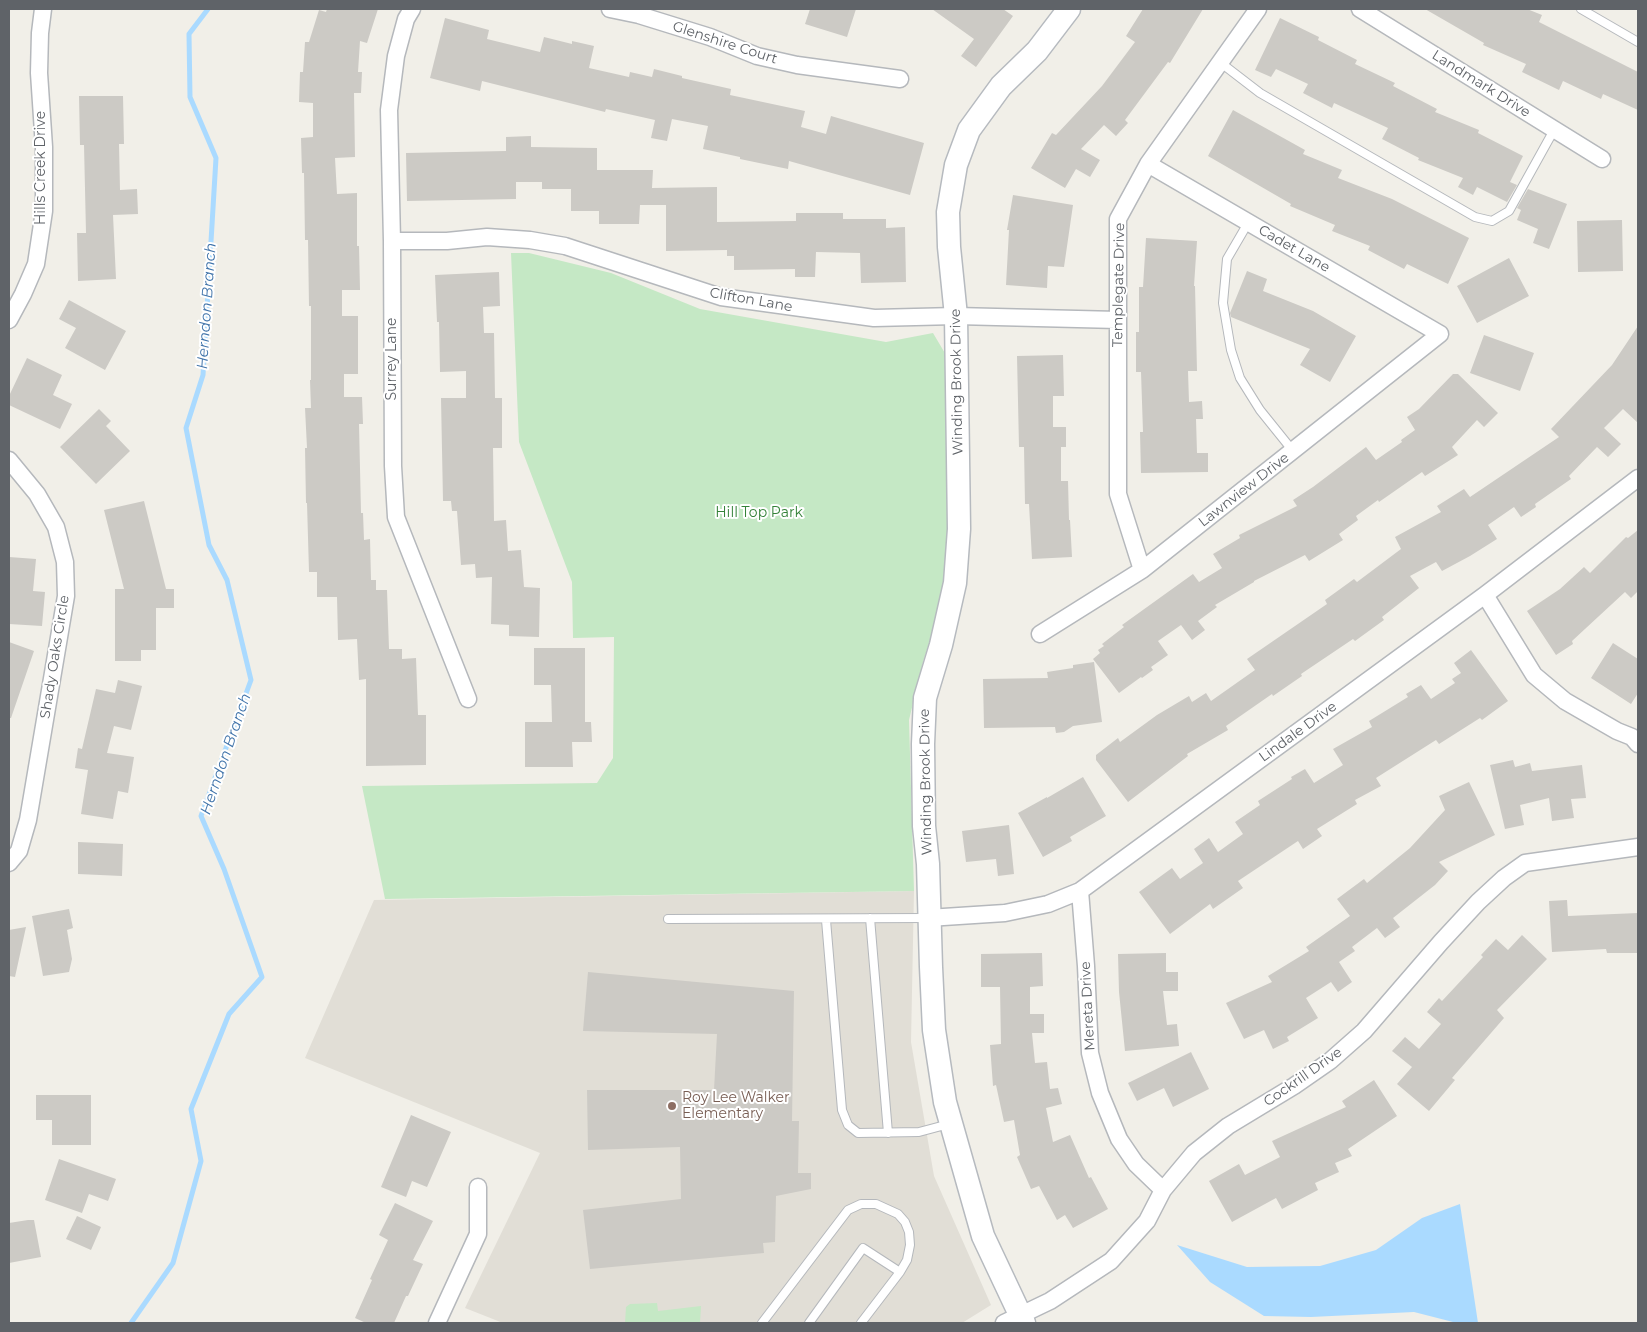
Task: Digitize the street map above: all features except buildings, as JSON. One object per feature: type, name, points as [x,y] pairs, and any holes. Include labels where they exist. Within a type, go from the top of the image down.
[{"type":"street","name":"Hills Creek Drive","points":[[9,320],[36,264],[44,211],[44,147],[39,73],[43,9]]},
{"type":"street","name":"Surrey Lane","points":[[412,9],[406,19],[396,56],[389,110],[392,242],[393,466],[396,516],[468,699]]},
{"type":"street","name":"Glenshire Court","points":[[610,9],[639,15],[710,37],[757,56],[797,65],[900,79]]},
{"type":"street","name":"Winding Brook Drive","points":[[1016,1321],[983,1236],[950,1124],[934,1030],[928,918],[928,864],[924,826],[925,716],[926,698],[941,646],[955,583],[959,529],[956,316],[949,247],[948,212],[956,165],[969,130],[1001,86],[1037,51],[1069,9]]},
{"type":"street","name":"Templegate Drive","points":[[1142,570],[1118,494],[1118,219],[1148,164],[1258,9]]},
{"type":"street","name":"Landmark Drive","points":[[1360,9],[1602,159]]},
{"type":"street","name":"Cadet Lane","points":[[1148,164],[1440,334]]},
{"type":"street","name":"Clifton Lane","points":[[392,242],[447,241],[487,237],[530,240],[565,246],[721,297],[874,318],[956,316],[1118,320]]},
{"type":"street","name":"Lawnview Drive","points":[[1040,634],[1142,570],[1440,334]]},
{"type":"street","name":"Shady Oaks Circle","points":[[9,460],[37,494],[56,527],[65,562],[66,596],[28,820],[19,852],[9,863]]},
{"type":"street","name":"Lindale Drive","points":[[928,918],[1005,913],[1048,904],[1080,891],[1485,595],[1638,478]]},
{"type":"street","points":[[1485,595],[1534,676],[1565,701],[1617,731],[1632,737],[1638,744]]},
{"type":"street","name":"Cockrill Drive","points":[[1016,1321],[1111,1261],[1146,1221],[1163,1190],[1194,1153],[1228,1126],[1294,1086],[1330,1061],[1364,1031],[1478,902],[1504,878],[1525,863],[1638,847]]},
{"type":"street","name":"Mereta Drive","points":[[1080,891],[1090,1053],[1100,1093],[1119,1139],[1136,1164],[1163,1190]]},
{"type":"street","points":[[439,1323],[478,1234],[478,1187]]},
{"type":"lane","points":[[1581,9],[1638,42]]},
{"type":"lane","points":[[1221,63],[1269,98],[1475,216],[1492,221],[1509,211],[1554,130]]},
{"type":"lane","points":[[1248,223],[1227,260],[1223,303],[1231,350],[1240,378],[1260,410],[1293,451]]},
{"type":"lane","points":[[870,918],[888,1133]]},
{"type":"lane","points":[[668,919],[826,920],[928,918]]},
{"type":"lane","points":[[826,920],[842,1110],[848,1125],[858,1134],[919,1132],[950,1124]]},
{"type":"lane","points":[[766,1322],[848,1210],[861,1204],[876,1204],[898,1214],[905,1222],[909,1232],[910,1245],[907,1260],[900,1272],[861,1323]]},
{"type":"lane","points":[[809,1323],[863,1248],[900,1272]]},
{"type":"shaded area","name":"Roy Lee Walker Elementary","points":[[914,891],[911,1042],[934,1176],[991,1305],[962,1323],[503,1323],[465,1308],[540,1153],[305,1058],[374,900]]},
{"type":"green space","name":"Hill Top Park","points":[[511,253],[529,253],[611,273],[700,309],[886,342],[933,333],[949,360],[949,558],[942,602],[923,662],[909,720],[914,891],[385,899],[362,786],[597,783],[613,758],[614,637],[573,638],[572,582],[519,442]]},
{"type":"green space","points":[[657,1303],[658,1311],[701,1306],[700,1323],[625,1323],[626,1307],[630,1304]]},
{"type":"water","points":[[1460,1204],[1478,1323],[1457,1323],[1414,1312],[1311,1317],[1264,1316],[1210,1282],[1177,1245],[1247,1267],[1320,1266],[1376,1250],[1422,1218]]},
{"type":"waterway","name":"Herndon Branch","points":[[131,1323],[173,1263],[201,1161],[191,1109],[229,1014],[262,977],[224,869],[201,816],[251,680],[227,580],[209,545],[186,428],[203,375],[216,158],[190,97],[189,34],[208,9]]},
{"type":"place","name":"Roy Lee Walker Elementary","points":[[672,1106]]}]
